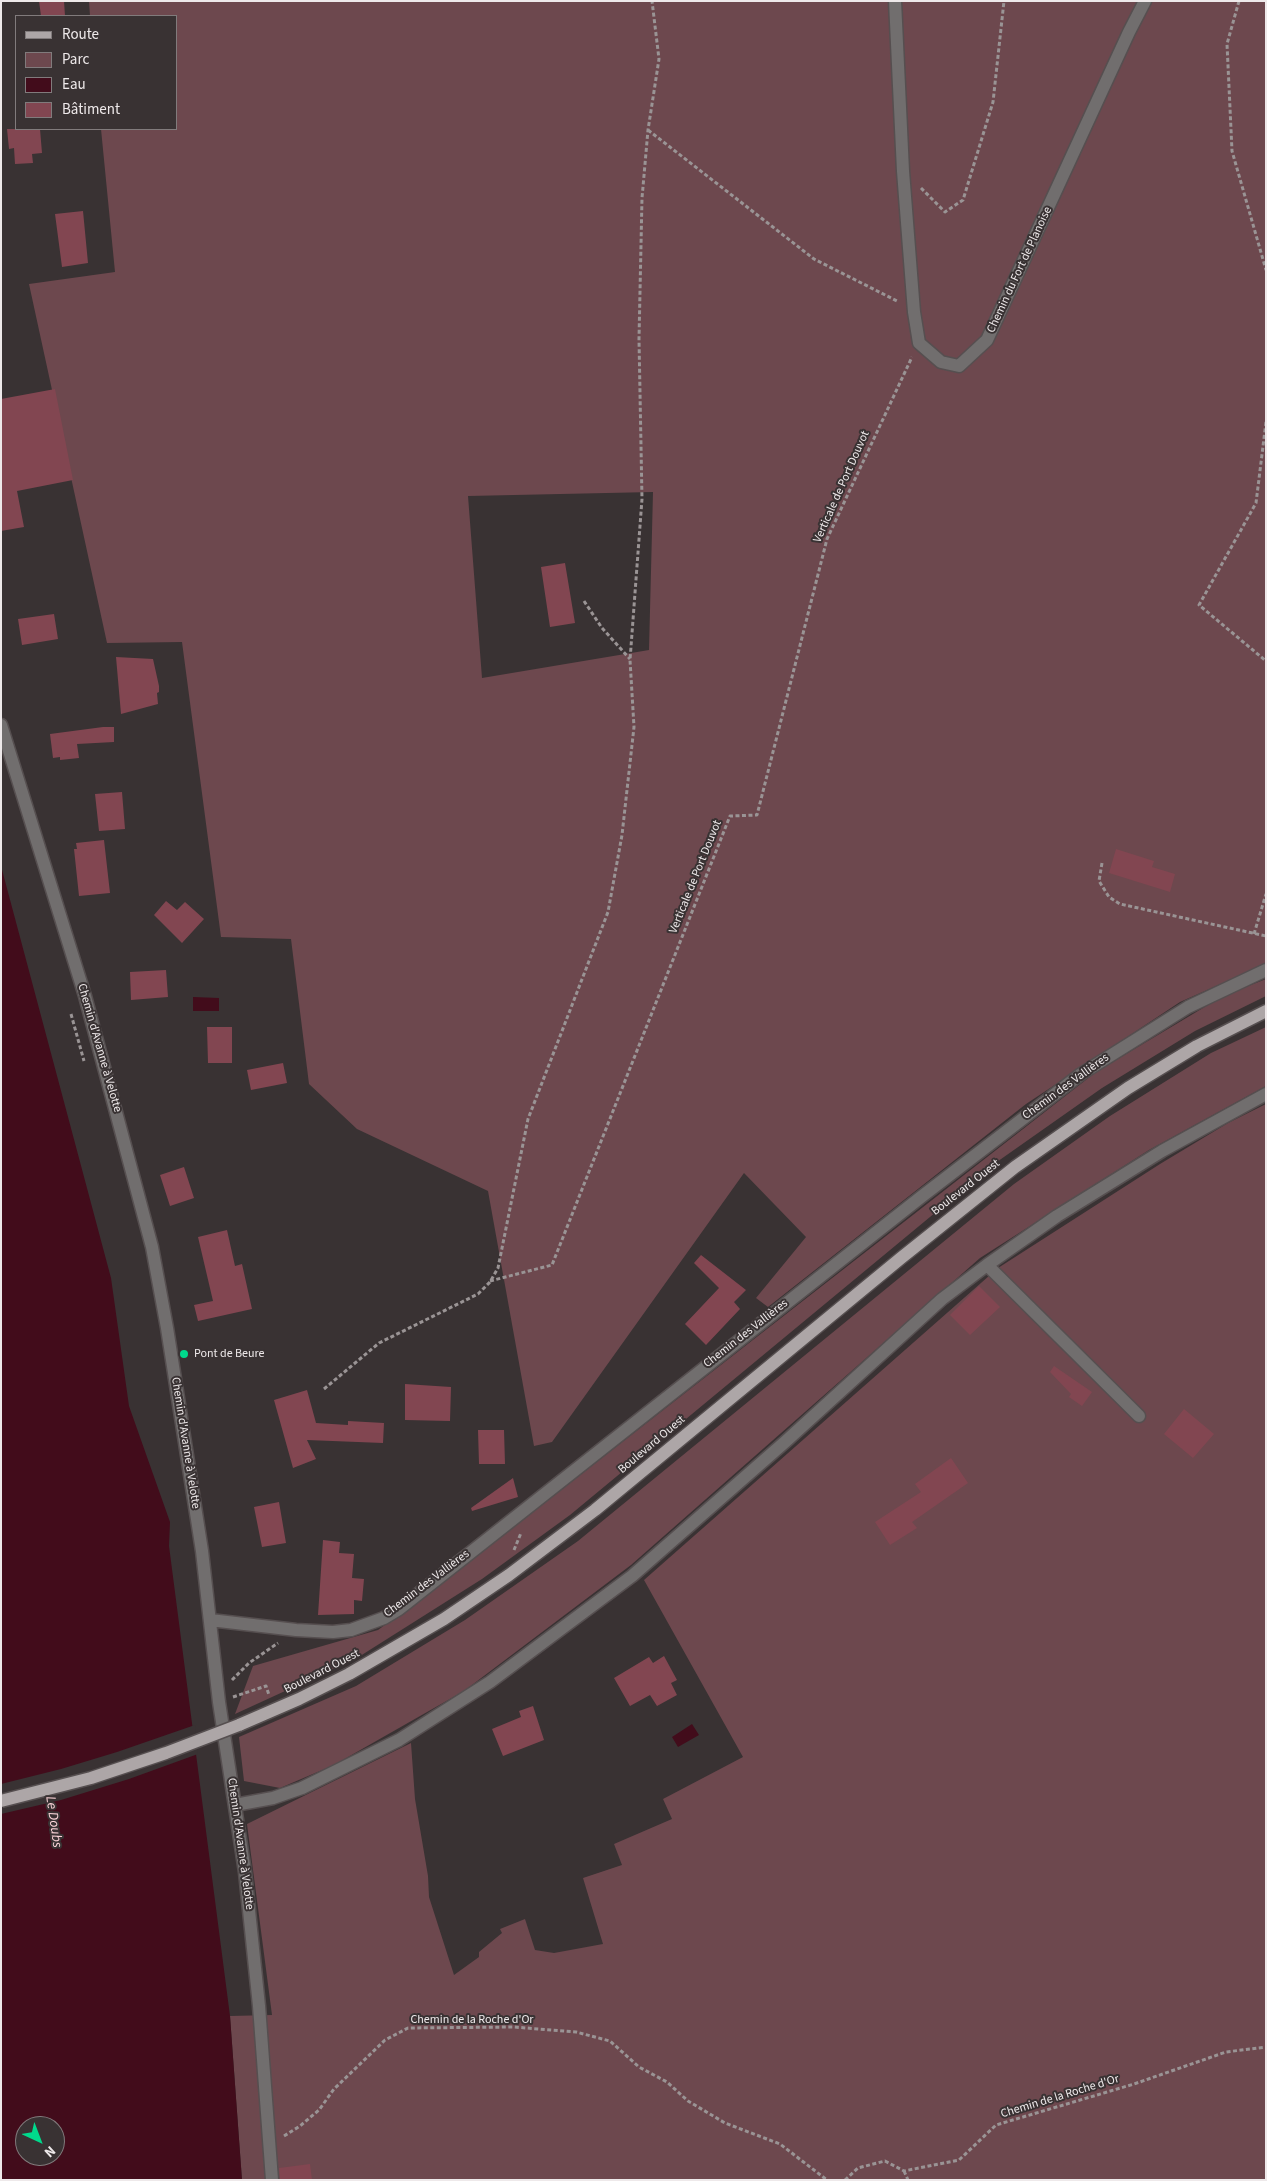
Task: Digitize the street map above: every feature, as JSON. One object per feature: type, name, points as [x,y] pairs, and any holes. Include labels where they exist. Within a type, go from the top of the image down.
[{"type":"main road","name":"Boulevard Ouest","points":[[1,1801],[91,1778],[182,1748],[239,1725],[299,1700],[357,1670],[444,1619],[509,1575],[589,1516],[908,1252],[1015,1167],[1105,1103],[1150,1074],[1266,1010]]},
{"type":"street","points":[[895,1],[904,171],[914,312],[919,343]]},
{"type":"street","name":"Chemin du Fort de Planoise","points":[[919,343],[941,362],[959,366],[987,340],[1128,32],[1145,1]]},
{"type":"street","name":"Chemin d'Avanne à Velotte","points":[[1,725],[85,996],[152,1247],[191,1476],[219,1702],[253,1938],[272,2180]]},
{"type":"street","name":"Chemin des Vallières","points":[[210,1620],[296,1630],[333,1632],[351,1630],[384,1618],[398,1609],[921,1197],[1074,1080],[1134,1040],[1188,1008],[1266,970]]},
{"type":"street","points":[[235,1805],[259,1802],[302,1788],[399,1740],[490,1682],[632,1576],[785,1442],[942,1299],[1057,1216],[1162,1151],[1266,1094]]},
{"type":"street","points":[[987,1265],[1139,1416]]},
{"type":"path","points":[[324,1389],[379,1343],[463,1303],[478,1294],[490,1282],[498,1268],[502,1252],[528,1119],[608,912],[622,835],[634,727],[630,660],[642,499],[640,330],[642,198],[648,130],[659,59],[652,1]]},
{"type":"path","points":[[904,171],[945,212],[963,200],[993,102],[1004,1]]},
{"type":"path","points":[[1239,1],[1226,44],[1232,152],[1266,270]]},
{"type":"path","points":[[648,130],[814,259],[904,304],[914,312]]},
{"type":"path","name":"Verticale de Port Douvot","points":[[490,1282],[552,1265],[730,816],[757,815],[827,539],[919,343]]},
{"type":"path","points":[[1266,422],[1256,503],[1199,605],[1266,660]]},
{"type":"path","points":[[584,601],[602,628],[630,660]]},
{"type":"path","points":[[1102,863],[1099,881],[1109,897],[1120,904],[1266,936]]},
{"type":"path","points":[[1254,934],[1266,894]]},
{"type":"path","points":[[69,1004],[86,1068]]},
{"type":"path","points":[[219,1702],[229,1682],[249,1663],[296,1630]]},
{"type":"path","points":[[219,1702],[266,1686],[270,1695]]},
{"type":"path","name":"Chemin de la Roche d'Or","points":[[269,2146],[300,2126],[319,2110],[334,2089],[385,2040],[408,2028],[514,2027],[576,2032],[610,2041],[639,2067],[667,2082],[688,2101],[724,2123],[780,2144],[827,2180]]},
{"type":"path","name":"Chemin de la Roche d'Or","points":[[904,2171],[959,2160],[996,2125],[1134,2084],[1226,2052],[1266,2047]]},
{"type":"path","points":[[845,2180],[858,2168],[885,2161],[904,2171],[908,2180]]},
{"type":"green space","points":[[89,1],[1266,1],[1266,964],[1180,1002],[1026,1104],[768,1307],[756,1298],[806,1237],[744,1173],[552,1442],[534,1446],[488,1191],[357,1129],[309,1084],[291,939],[221,937],[182,642],[107,643],[29,284],[115,272],[101,130],[178,130],[178,15],[90,15]],"holes":[[[653,492],[649,650],[482,678],[468,496]]]},
{"type":"green space","points":[[1266,979],[1266,996],[1195,1031],[1102,1088],[994,1164],[570,1515],[482,1579],[357,1658],[235,1714],[253,1666],[378,1630],[434,1589],[1096,1072],[1223,996]]},
{"type":"green space","points":[[1266,1027],[1266,1086],[1149,1150],[980,1258],[631,1565],[464,1691],[334,1765],[280,1788],[244,1781],[239,1737],[356,1686],[465,1620],[578,1541],[1014,1184],[1110,1116],[1211,1053]]},
{"type":"green space","points":[[1266,1104],[1266,2180],[242,2180],[230,2016],[272,2015],[247,1824],[411,1743],[415,1799],[428,1876],[429,1897],[454,1975],[479,1957],[479,1952],[502,1933],[500,1929],[525,1919],[535,1950],[554,1953],[603,1944],[583,1878],[622,1865],[614,1844],[672,1819],[663,1799],[743,1757],[644,1580],[998,1268],[1160,1164],[1228,1123]]},
{"type":"water","name":"Le Doubs","points":[[1,866],[111,1278],[129,1406],[170,1522],[169,1546],[230,2016],[242,2180],[1,2180]]},
{"type":"water","points":[[193,997],[219,998],[219,1011],[193,1011]]},
{"type":"water","points":[[692,1724],[699,1735],[678,1747],[672,1737]]},
{"type":"pier","points":[[195,1725],[198,1754],[129,1779],[61,1800],[1,1814],[1,1784],[117,1752]]},
{"type":"building","points":[[39,1],[64,1],[65,15],[41,15]]},
{"type":"building","points":[[7,129],[40,130],[42,153],[32,154],[33,163],[15,164],[14,148],[9,149]]},
{"type":"building","points":[[83,211],[88,263],[62,267],[55,214]]},
{"type":"building","points":[[55,389],[73,480],[17,491],[24,527],[1,531],[1,399]]},
{"type":"building","points":[[565,563],[575,623],[550,627],[541,567]]},
{"type":"building","points":[[54,614],[58,639],[22,645],[18,619]]},
{"type":"building","points":[[116,657],[153,659],[159,686],[159,692],[157,693],[158,704],[121,714]]},
{"type":"building","points":[[114,727],[114,742],[77,744],[79,758],[60,760],[60,757],[53,758],[50,734]]},
{"type":"building","points":[[122,792],[125,829],[99,831],[95,794]]},
{"type":"building","points":[[104,840],[110,893],[79,896],[74,849],[77,849],[76,843]]},
{"type":"building","points":[[1116,849],[1154,861],[1152,867],[1175,874],[1170,892],[1109,873]]},
{"type":"building","points":[[166,901],[177,910],[185,902],[204,919],[182,943],[154,915]]},
{"type":"building","points":[[166,970],[168,997],[131,1000],[130,972]]},
{"type":"building","points":[[207,1027],[232,1027],[232,1063],[208,1063]]},
{"type":"building","points":[[283,1063],[287,1083],[251,1090],[247,1070]]},
{"type":"building","points":[[184,1167],[194,1198],[170,1206],[160,1175]]},
{"type":"building","points":[[227,1230],[235,1266],[242,1264],[252,1309],[198,1321],[194,1305],[213,1301],[198,1237]]},
{"type":"building","points":[[701,1255],[746,1290],[734,1302],[740,1309],[706,1345],[685,1324],[719,1288],[694,1263]]},
{"type":"building","points":[[979,1286],[1000,1307],[970,1335],[950,1315]]},
{"type":"building","points":[[1054,1366],[1092,1392],[1082,1406],[1069,1397],[1071,1394],[1050,1372]]},
{"type":"building","points":[[405,1384],[451,1387],[450,1421],[405,1420]]},
{"type":"building","points":[[307,1390],[316,1423],[348,1425],[348,1421],[384,1423],[383,1443],[307,1440],[316,1459],[293,1468],[274,1400]]},
{"type":"building","points":[[1184,1409],[1214,1434],[1193,1458],[1164,1434]]},
{"type":"building","points":[[478,1430],[504,1430],[505,1464],[479,1464]]},
{"type":"building","points":[[951,1458],[968,1483],[912,1522],[917,1528],[890,1545],[875,1522],[921,1492],[915,1484]]},
{"type":"building","points":[[513,1478],[518,1497],[472,1511],[471,1508]]},
{"type":"building","points":[[279,1502],[286,1543],[262,1547],[254,1507]]},
{"type":"building","points":[[323,1540],[340,1542],[339,1553],[354,1554],[352,1578],[364,1579],[362,1601],[354,1600],[354,1614],[318,1615]]},
{"type":"building","points":[[664,1656],[677,1680],[671,1683],[677,1695],[657,1706],[650,1695],[630,1706],[614,1678],[649,1657],[653,1663]]},
{"type":"building","points":[[533,1706],[544,1740],[503,1756],[492,1729],[521,1717],[519,1711]]},
{"type":"building","points":[[310,2164],[312,2180],[280,2180],[279,2168]]},
{"type":"place","name":"Pont de Beure","points":[[184,1354]]}]
